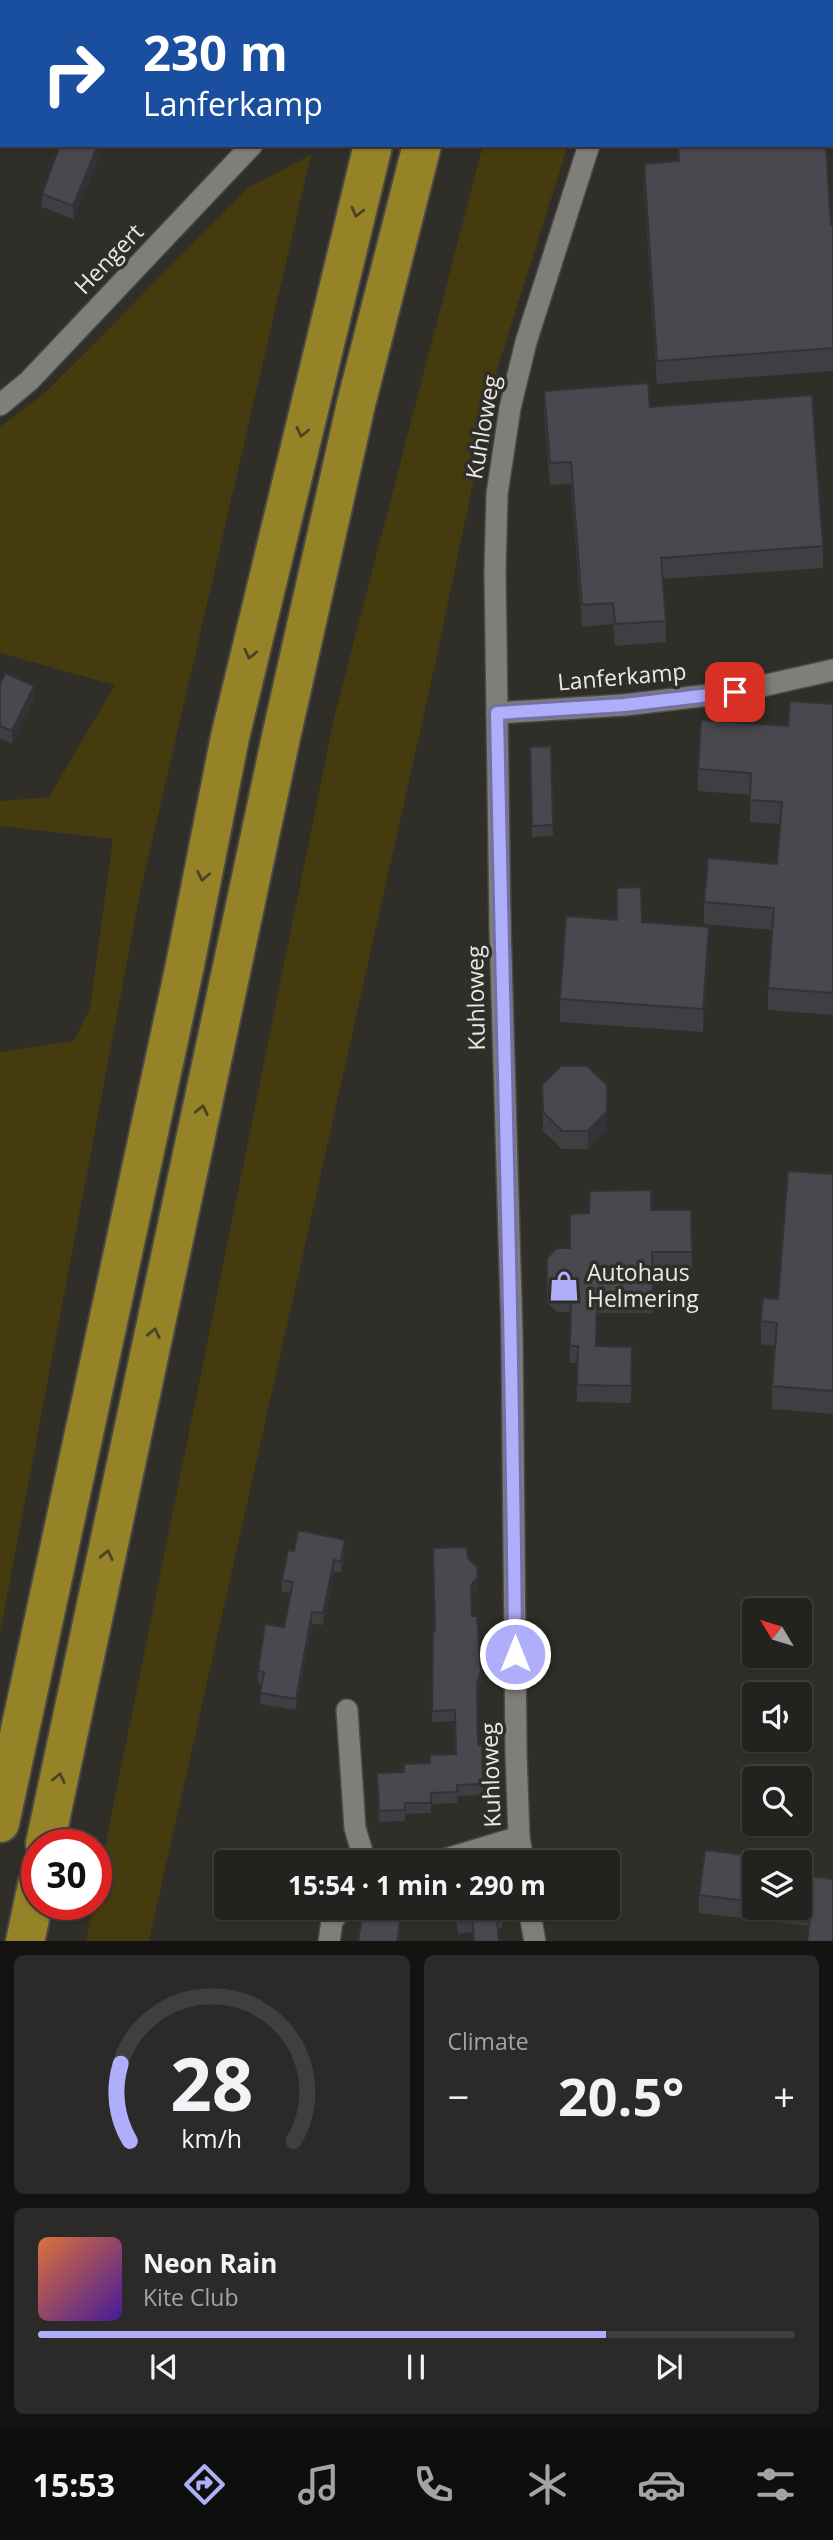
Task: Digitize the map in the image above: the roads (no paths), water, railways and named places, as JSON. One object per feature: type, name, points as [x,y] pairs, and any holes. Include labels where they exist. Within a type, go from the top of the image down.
[{"type":"highway","points":[[0,1823],[185,965],[230,737],[373,147]]},
{"type":"highway","points":[[48,1829],[281,737],[356,404],[421,147]]},
{"type":"highway","points":[[25,1941],[30,1920]]},
{"type":"street","name":"Hengert","points":[[0,405],[29,382],[250,147]]},
{"type":"street","name":"Kuhloweg","points":[[521,1850],[516,1753],[512,1362],[503,1068],[495,571],[498,494],[510,408],[526,342],[588,147]]},
{"type":"street","name":"Lanferkamp","points":[[497,713],[624,705],[735,692],[833,670]]},
{"type":"street","points":[[347,1710],[355,1828],[361,1850]]},
{"type":"street","points":[[474,1850],[519,1836]]},
{"type":"street","points":[[329,1941],[333,1920]]},
{"type":"street","points":[[532,1920],[535,1941]]},
{"type":"place","name":"Autohaus Helmering","points":[[564,1286]]}]
